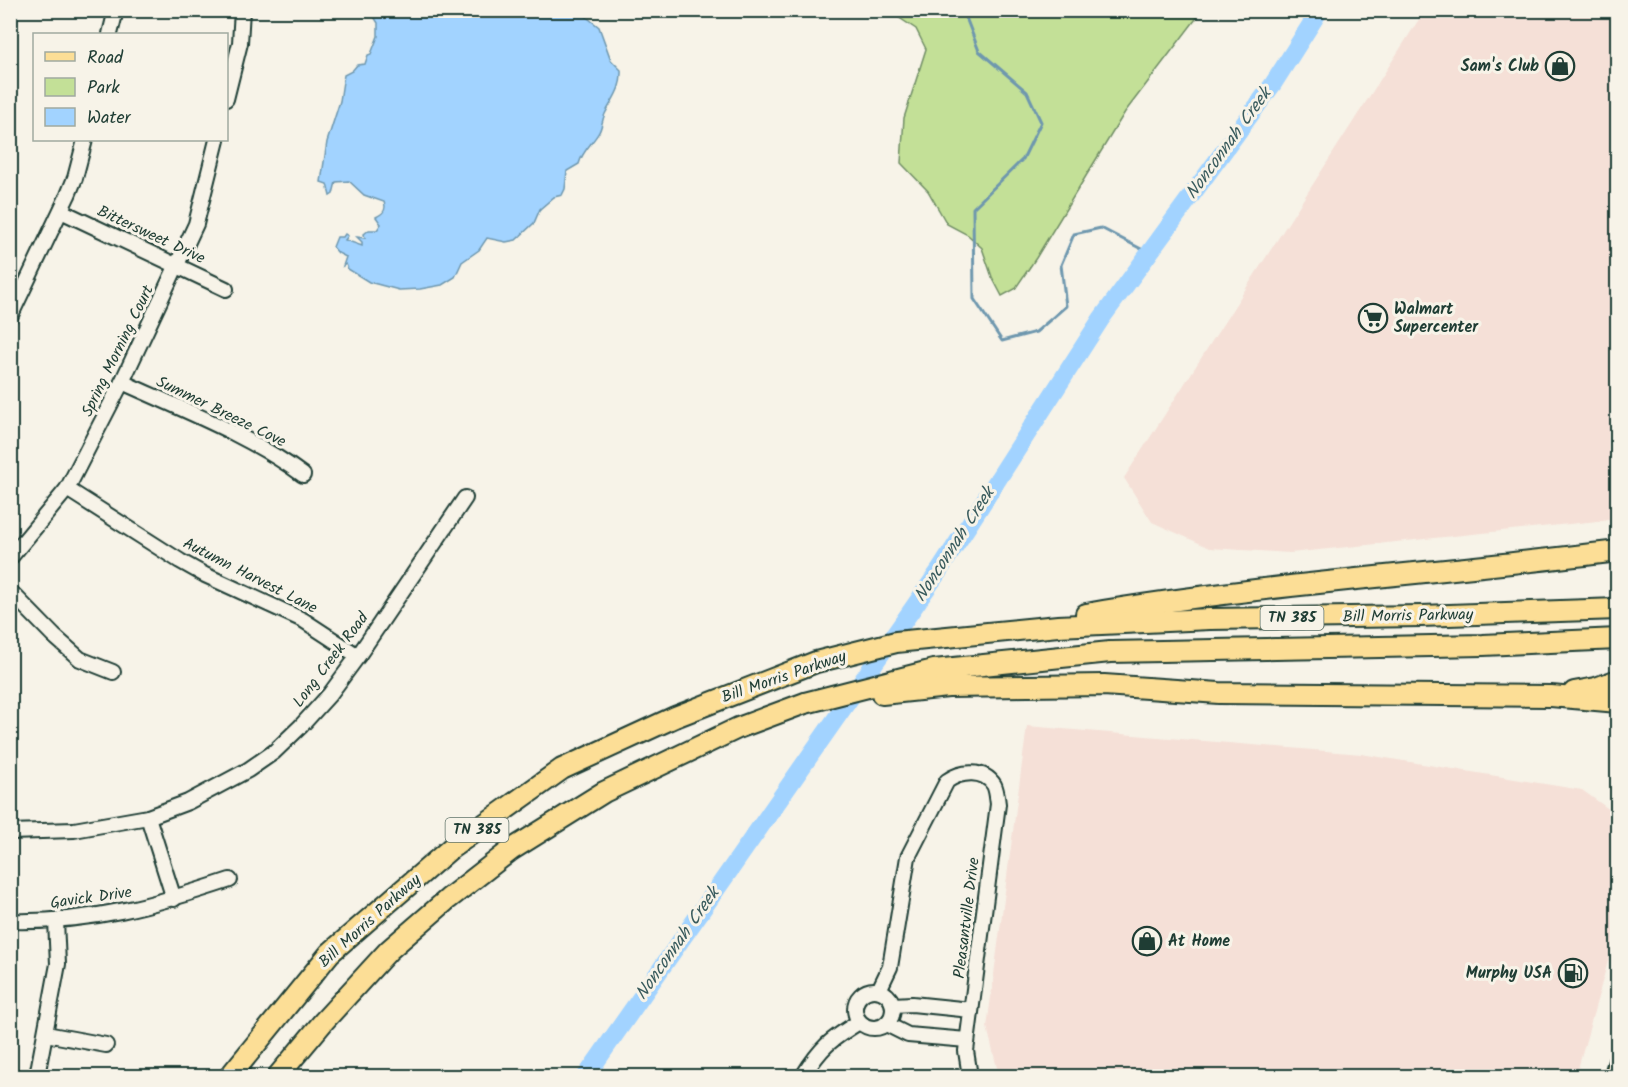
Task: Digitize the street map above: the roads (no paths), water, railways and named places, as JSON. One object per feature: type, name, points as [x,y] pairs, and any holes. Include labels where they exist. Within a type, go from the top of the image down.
[{"type":"highway","points":[[974,633],[1145,604],[1616,551]]},
{"type":"highway","name":"Bill Morris Parkway","points":[[230,1077],[330,953],[450,849],[562,768],[675,717],[816,662],[896,642],[1058,626],[1210,619],[1421,616],[1614,609]]},
{"type":"highway","name":"Bill Morris Parkway","points":[[278,1077],[324,1021],[389,950],[448,898],[529,838],[604,792],[738,728],[805,703],[934,670],[1110,652],[1608,640]]},
{"type":"highway","points":[[1551,696],[1596,688],[1617,680]]},
{"type":"highway","points":[[805,703],[948,687],[1104,685],[1219,693],[1551,696],[1617,702]]},
{"type":"main road","points":[[1613,1077],[1617,1060]]},
{"type":"street","points":[[110,33],[116,10]]},
{"type":"street","points":[[228,91],[240,43],[242,10]]},
{"type":"street","points":[[10,317],[61,211],[75,178],[85,141]]},
{"type":"street","name":"Spring Morning Court","points":[[10,558],[67,489],[122,382],[198,219],[217,141]]},
{"type":"street","name":"Bittersweet Drive","points":[[61,211],[226,289]]},
{"type":"street","name":"Summer Breeze Cove","points":[[122,382],[250,442],[303,475]]},
{"type":"street","name":"Autumn Harvest Lane","points":[[67,489],[180,561],[205,575],[303,620],[358,656]]},
{"type":"street","name":"Long Creek Road","points":[[10,832],[74,830],[148,817],[188,802],[248,770],[274,752],[302,726],[330,694],[465,498]]},
{"type":"street","points":[[10,591],[60,643],[80,659],[113,672]]},
{"type":"street","name":"Pleasantville Drive","points":[[879,990],[890,967],[908,857],[947,781],[966,772],[986,778],[994,784],[998,804],[967,1041],[966,1051],[970,1077]]},
{"type":"street","points":[[148,817],[174,899]]},
{"type":"street","name":"Gavick Drive","points":[[10,921],[56,921],[124,912],[174,899],[230,880]]},
{"type":"street","points":[[37,1077],[58,964],[56,921]]},
{"type":"street","points":[[872,989],[884,992],[893,1005],[893,1014],[886,1024],[874,1028],[859,1022],[854,1012],[855,1003],[860,995],[872,989]]},
{"type":"street","points":[[893,1005],[912,1004],[971,1010]]},
{"type":"street","points":[[803,1077],[816,1056],[830,1040],[859,1022]]},
{"type":"street","points":[[886,1024],[908,1035],[967,1041]]},
{"type":"street","points":[[46,1034],[106,1045]]},
{"type":"water","points":[[372,11],[579,11],[599,27],[611,60],[621,70],[618,88],[600,130],[579,164],[567,171],[562,195],[554,197],[540,209],[534,223],[516,240],[506,242],[487,238],[479,250],[462,262],[455,277],[442,285],[399,290],[369,282],[348,269],[346,264],[343,266],[346,257],[333,247],[337,237],[343,237],[345,234],[348,236],[345,240],[362,246],[362,242],[357,237],[365,238],[364,234],[369,230],[377,230],[381,224],[376,217],[385,209],[384,202],[364,195],[349,181],[336,182],[333,194],[330,196],[327,184],[321,182],[327,142],[340,101],[344,75],[357,65],[365,64],[378,36],[378,23],[373,15],[370,15]]},
{"type":"waterway","points":[[963,10],[979,51],[1027,92],[1041,122],[1023,159],[973,208],[974,299],[1002,341],[1036,332],[1066,306],[1061,265],[1074,234],[1101,228],[1149,253]]},
{"type":"waterway","name":"Nonconnah Creek","points":[[586,1076],[939,571],[1101,319],[1273,84],[1320,10]]},
{"type":"place","name":"Sam's Club","points":[[1560,66]]},
{"type":"place","name":"Walmart Supercenter","points":[[1373,318]]},
{"type":"place","name":"At Home","points":[[1147,941]]},
{"type":"place","name":"Murphy USA","points":[[1573,973]]}]
